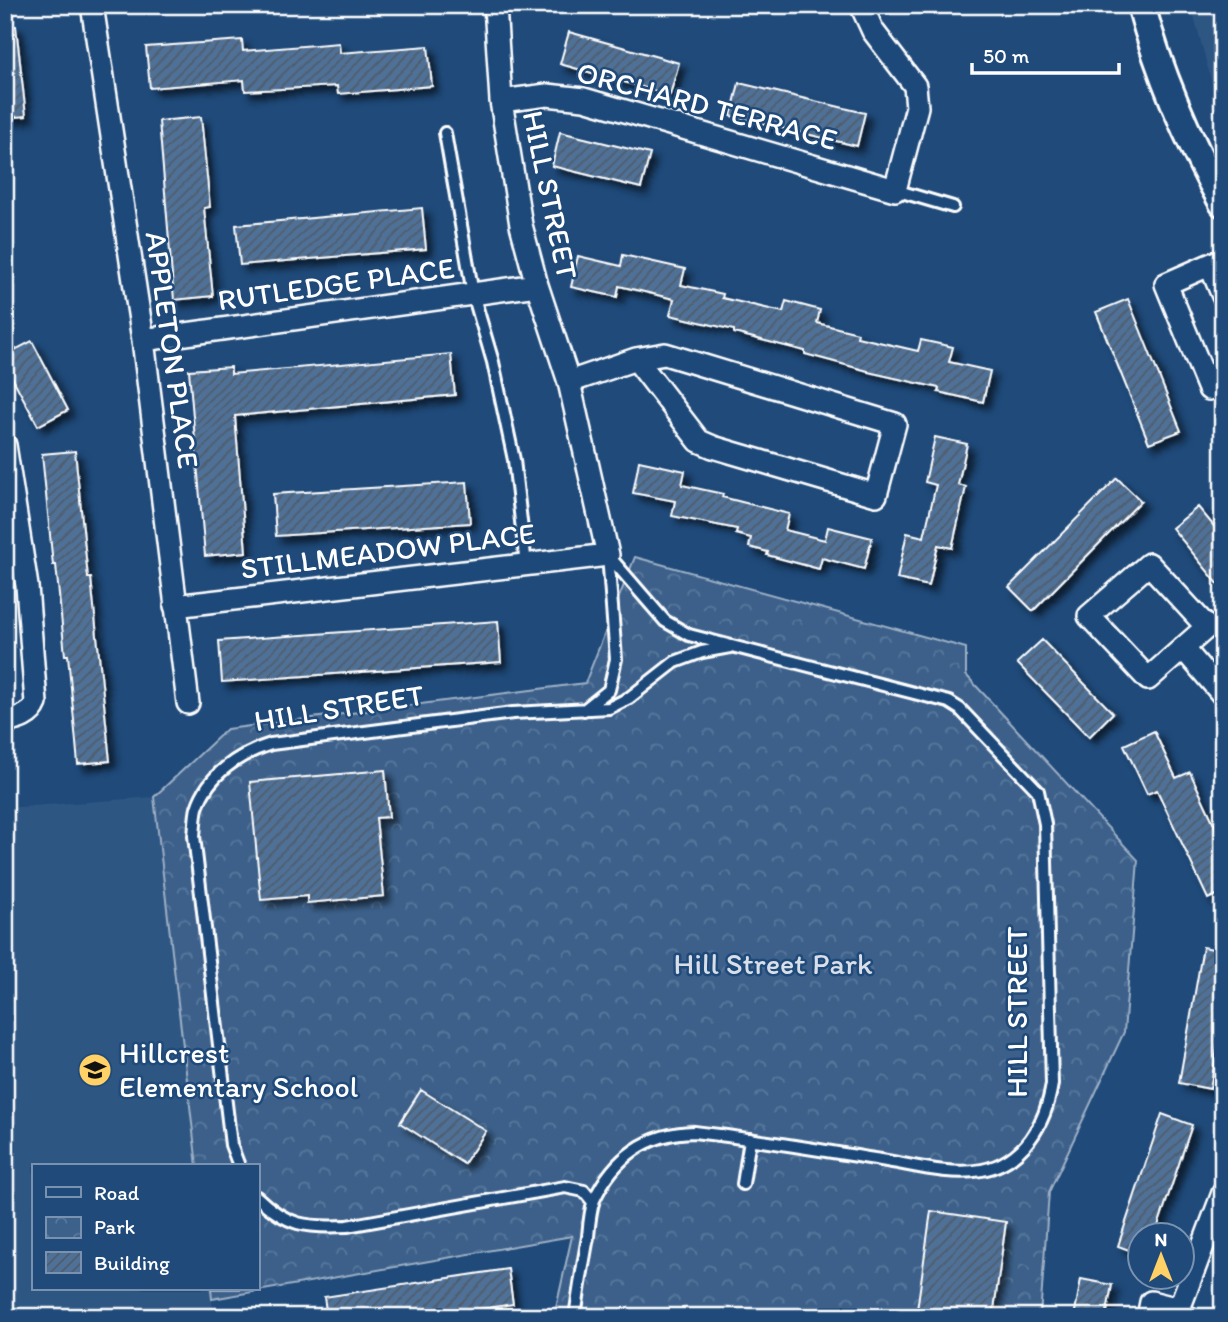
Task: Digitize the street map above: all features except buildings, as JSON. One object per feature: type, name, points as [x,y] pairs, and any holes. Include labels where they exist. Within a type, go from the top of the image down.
[{"type":"street","name":"APPLETON PLACE","points":[[92,5],[143,340],[188,704]]},
{"type":"street","name":"HILL STREET","points":[[495,5],[501,101],[521,225],[537,285],[569,382],[608,555]]},
{"type":"street","points":[[861,5],[873,31],[915,86],[917,107],[895,190]]},
{"type":"street","points":[[1141,5],[1169,91],[1198,158],[1223,203]]},
{"type":"street","name":"ORCHARD TERRACE","points":[[501,101],[547,95],[584,99],[895,190]]},
{"type":"street","points":[[1223,296],[1216,262],[1166,284],[1209,389],[1223,377]]},
{"type":"street","name":"RUTLEDGE PLACE","points":[[143,340],[537,285]]},
{"type":"street","points":[[569,382],[636,359],[665,354],[895,424],[876,495],[699,441],[636,359]]},
{"type":"street","points":[[5,445],[27,586],[36,703],[34,709],[20,719],[5,722]]},
{"type":"street","name":"STILLMEADOW PLACE","points":[[175,607],[608,555]]},
{"type":"street","points":[[1149,564],[1207,627],[1184,649],[1148,679],[1089,616],[1149,564]]},
{"type":"street","points":[[1184,649],[1223,695]]},
{"type":"street","points":[[1148,1317],[1151,1302],[1184,1313],[1223,1193]]},
{"type":"lane","points":[[445,133],[473,294],[493,362],[514,460],[526,565]]},
{"type":"lane","points":[[895,190],[953,207]]},
{"type":"lane","name":"HILL STREET","points":[[575,1317],[593,1202],[607,1178],[625,1156],[648,1141],[673,1132],[694,1132],[960,1171],[984,1170],[1006,1161],[1026,1145],[1048,1108],[1052,1084],[1045,824],[1038,791],[960,709],[949,702],[689,635],[665,621],[608,555]]},
{"type":"lane","name":"HILL STREET","points":[[584,710],[609,690],[616,659],[608,555]]},
{"type":"lane","name":"HILL STREET","points":[[238,1164],[232,1145],[194,836],[197,807],[228,763],[248,751],[271,744],[513,713],[609,708],[629,698],[675,663],[702,652],[734,646]]},
{"type":"lane","points":[[743,1184],[750,1139]]},
{"type":"lane","points":[[259,1199],[275,1214],[299,1224],[320,1227],[346,1226],[565,1187],[584,1191],[593,1202]]},
{"type":"shaded area","points":[[1191,5],[1223,5],[1223,115],[1218,106]]},
{"type":"shaded area","name":"Hillcrest Elementary School","points":[[154,797],[197,1164],[32,1164],[32,1290],[211,1290],[214,1317],[5,1317],[5,975],[11,945],[5,808]]},
{"type":"green space","name":"Hill Street Park","points":[[635,557],[966,648],[966,675],[1138,860],[1124,1032],[1049,1192],[1040,1317],[554,1317],[572,1236],[212,1299],[211,1290],[259,1290],[259,1164],[197,1164],[154,797],[227,729],[585,683]]},
{"type":"place","name":"Hillcrest Elementary School","points":[[95,1070]]}]
